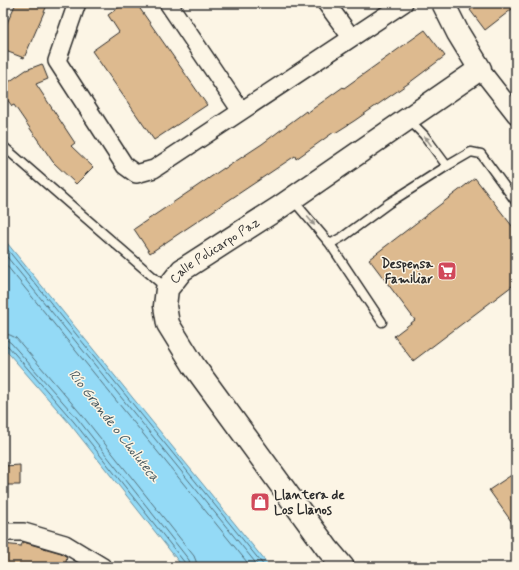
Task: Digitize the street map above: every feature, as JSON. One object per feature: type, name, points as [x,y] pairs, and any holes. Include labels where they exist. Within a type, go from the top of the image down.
[{"type":"street","points":[[77,3],[57,61],[125,166],[136,174],[154,169],[404,3]]},
{"type":"street","points":[[168,3],[241,111]]},
{"type":"street","points":[[326,3],[351,37]]},
{"type":"street","points":[[443,3],[458,33],[480,69],[514,107]]},
{"type":"street","name":"Calle Policarpo Paz","points":[[343,567],[183,348],[168,324],[165,306],[167,289],[182,270],[293,199],[480,69]]},
{"type":"street","points":[[3,532],[24,532],[65,544],[103,567]]},
{"type":"lane","points":[[408,118],[424,135],[446,166]]},
{"type":"lane","points":[[3,146],[167,289]]},
{"type":"lane","points":[[330,244],[344,236],[389,203],[446,166],[471,152],[481,154],[516,202]]},
{"type":"lane","points":[[293,199],[330,244],[382,322]]},
{"type":"water","name":"Río Grande o Choluteca","points":[[3,238],[270,567],[183,567],[70,424],[3,347]]},
{"type":"building","points":[[16,3],[48,3],[24,58],[3,50],[3,32]]},
{"type":"building","points":[[125,3],[136,3],[207,105],[154,140],[92,51],[119,32],[108,15]]},
{"type":"building","points":[[479,3],[516,3],[516,6],[485,30],[470,10]]},
{"type":"building","points":[[425,30],[445,56],[354,121],[335,133],[334,132],[296,159],[295,156],[150,253],[134,229],[262,144],[306,111],[307,113],[343,87],[344,88]]},
{"type":"building","points":[[42,64],[48,79],[36,84],[75,143],[71,146],[93,167],[76,184],[53,162],[14,105],[12,106],[6,98],[3,99],[3,86],[26,70]]},
{"type":"building","name":"Despensa Familiar","points":[[475,178],[516,231],[516,283],[413,361],[394,336],[415,320],[369,259]]},
{"type":"building","points":[[20,465],[20,485],[3,485],[3,466]]},
{"type":"building","points":[[516,472],[516,528],[489,490]]},
{"type":"building","points":[[23,542],[61,553],[67,557],[65,567],[3,567],[3,544],[21,546]]},
{"type":"place","name":"Despensa Familiar","points":[[447,271]]},
{"type":"place","name":"Llantera de Los Llanos","points":[[260,502]]}]
